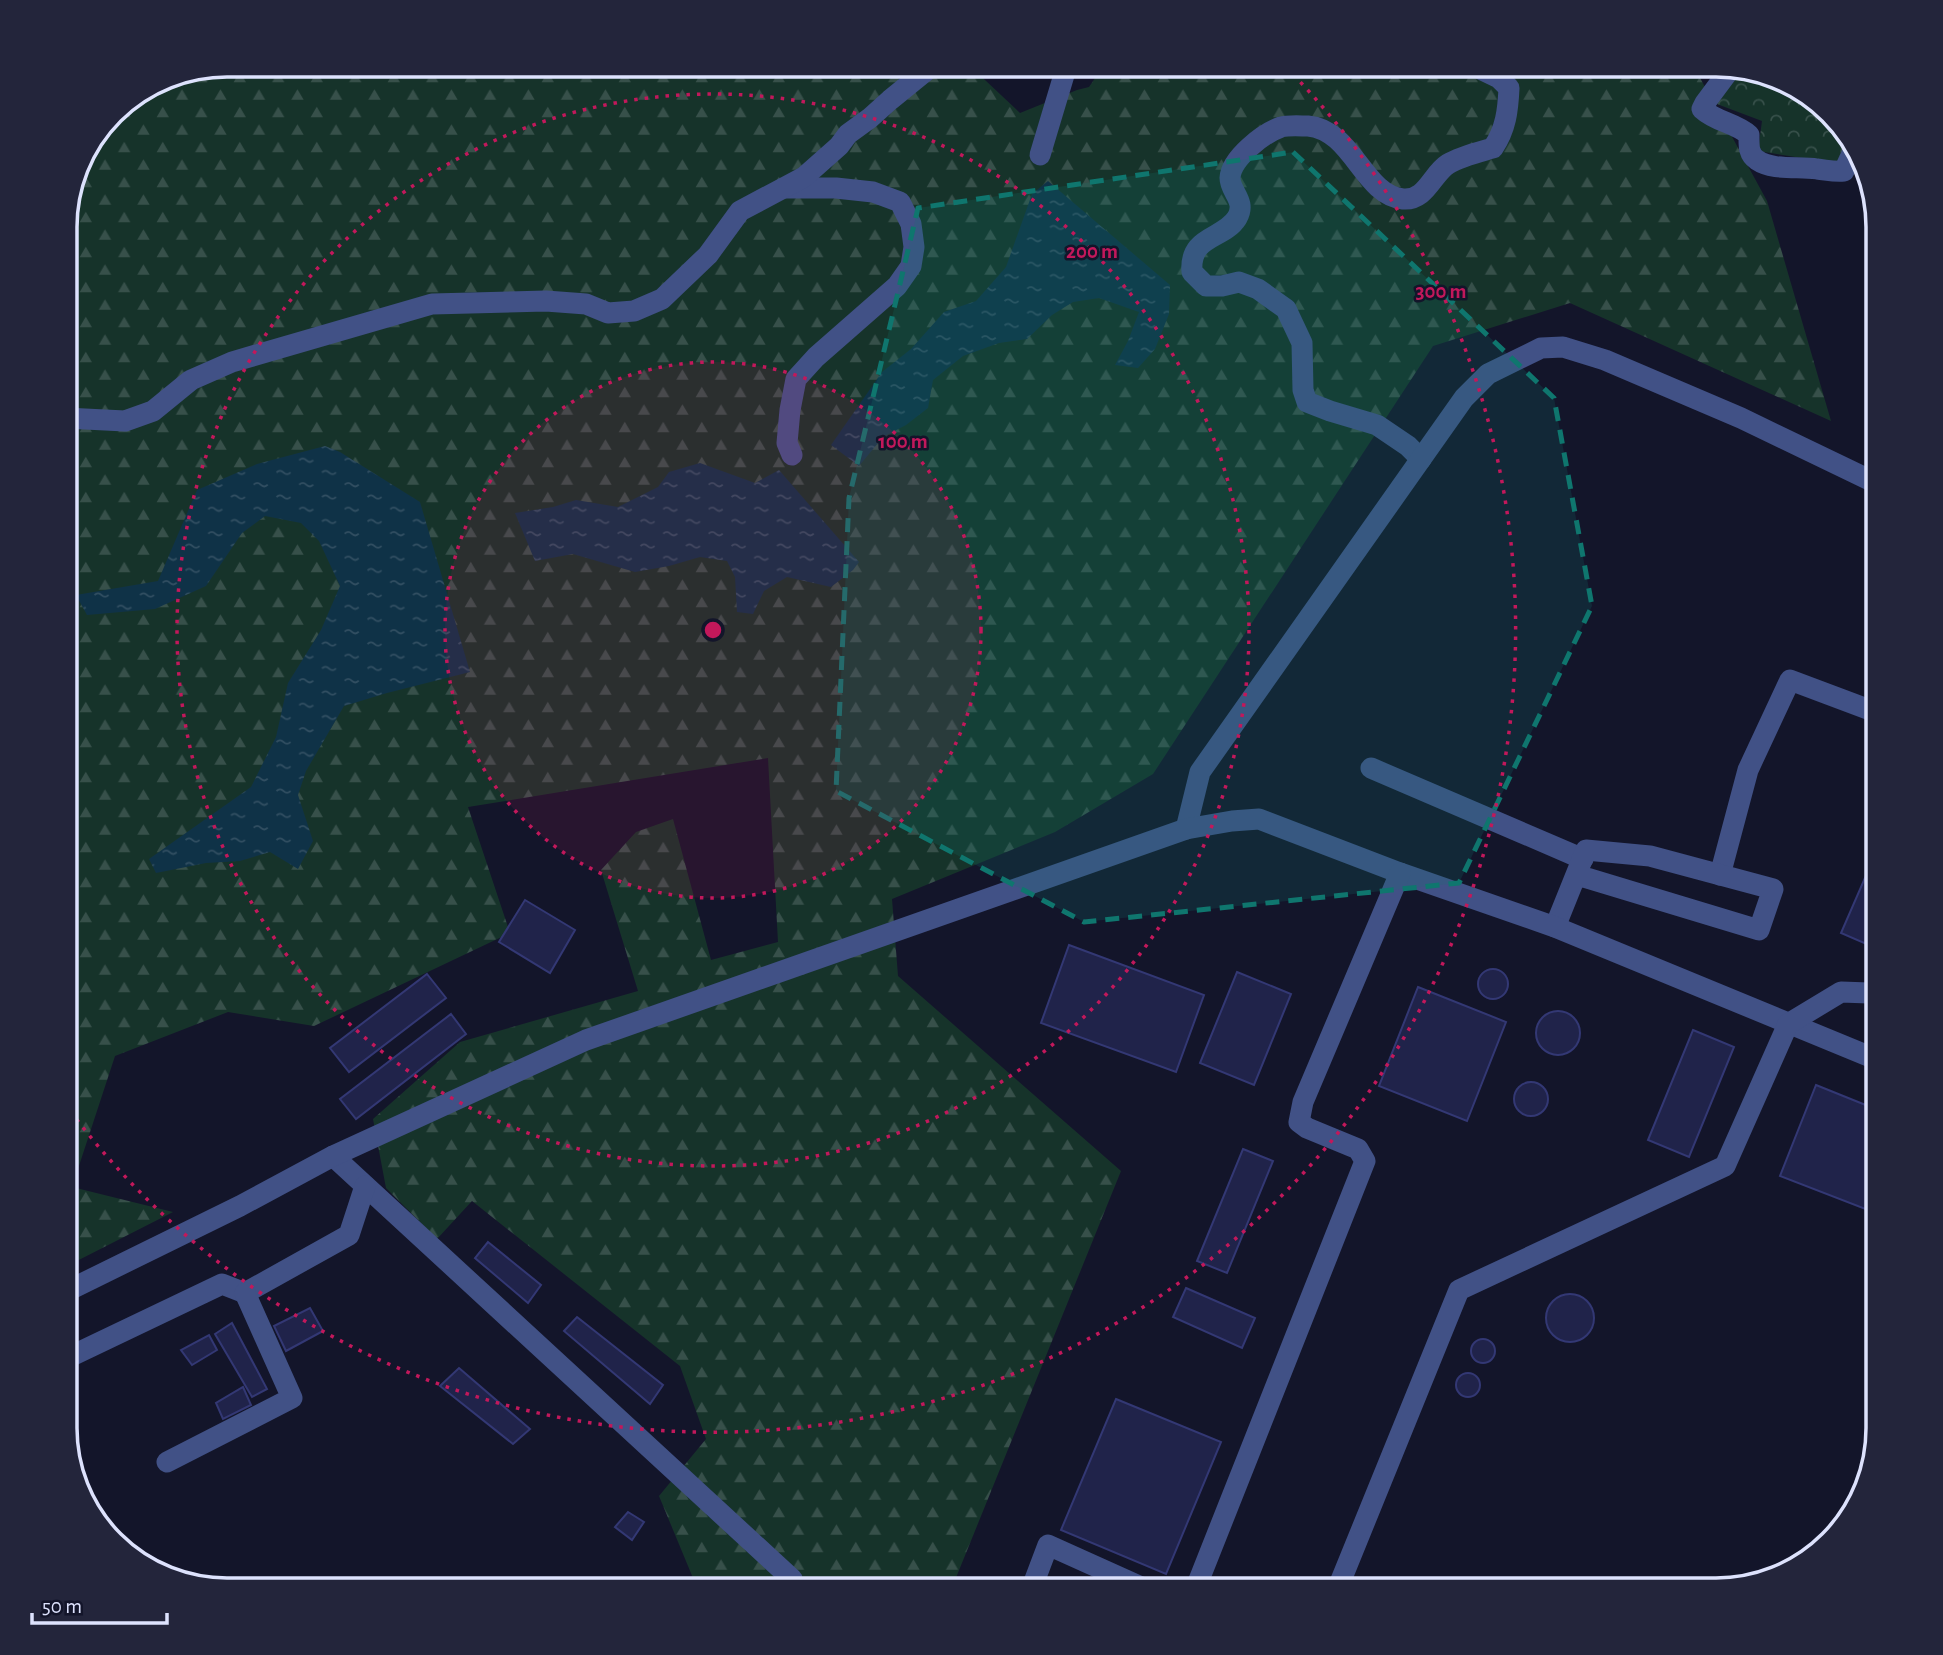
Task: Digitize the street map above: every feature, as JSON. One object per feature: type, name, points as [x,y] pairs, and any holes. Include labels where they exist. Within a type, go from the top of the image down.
[{"type":"street","points":[[77,419],[125,421],[153,411],[191,380],[232,362],[432,304],[546,301],[586,304],[608,313],[634,310],[662,299],[708,255],[740,211],[804,177],[839,146],[848,134],[918,77]]},
{"type":"street","points":[[1040,155],[1063,77]]},
{"type":"street","points":[[1421,459],[1408,446],[1377,425],[1307,402],[1303,390],[1302,343],[1286,309],[1258,289],[1239,282],[1206,286],[1192,272],[1191,260],[1202,244],[1237,218],[1239,198],[1231,184],[1230,175],[1234,165],[1252,143],[1282,127],[1308,126],[1320,129],[1350,151],[1381,189],[1405,200],[1419,195],[1446,165],[1493,148],[1500,138],[1508,113],[1509,88],[1497,77]]},
{"type":"street","points":[[1724,77],[1702,109],[1710,117],[1742,128],[1749,135],[1750,152],[1756,160],[1769,165],[1833,172],[1844,171],[1850,159]]},
{"type":"street","points":[[783,188],[836,188],[873,192],[900,202],[911,224],[914,247],[911,266],[897,286],[816,357],[796,379],[787,443],[792,456]]},
{"type":"street","points":[[1186,829],[1199,772],[1464,398],[1488,374],[1541,348],[1563,347],[1605,360],[1741,418],[1866,478]]},
{"type":"street","points":[[1720,875],[1748,770],[1790,680],[1866,708]]},
{"type":"street","points":[[1371,768],[1580,867],[1759,930],[1773,889],[1650,856],[1587,850],[1580,867],[1555,927]]},
{"type":"street","points":[[77,1286],[240,1206],[332,1156],[586,1040],[1186,829],[1232,821],[1259,819],[1400,873],[1555,927],[1866,1055]]},
{"type":"street","points":[[1200,1578],[1365,1161],[1358,1149],[1307,1128],[1299,1122],[1303,1102],[1400,873]]},
{"type":"street","points":[[1342,1578],[1459,1290],[1725,1166],[1788,1024],[1841,992],[1866,993]]},
{"type":"street","points":[[332,1156],[792,1578]]},
{"type":"street","points":[[245,1293],[349,1235],[365,1186]]},
{"type":"street","points":[[77,1353],[222,1284],[245,1293],[292,1398],[167,1462]]},
{"type":"street","points":[[1036,1578],[1048,1545],[1121,1578]]},
{"type":"highlighted area","points":[[1293,152],[1554,398],[1592,606],[1459,883],[1084,922],[836,791],[849,498],[918,208]]},
{"type":"green space","points":[[227,77],[982,77],[1020,113],[1089,87],[1096,77],[1700,77],[1767,201],[1831,421],[1570,303],[1433,346],[1153,774],[1055,832],[892,899],[898,976],[1121,1171],[956,1578],[693,1578],[659,1496],[706,1439],[680,1366],[472,1201],[437,1239],[386,1188],[373,1119],[460,1042],[638,991],[601,870],[636,832],[673,819],[711,960],[778,942],[768,758],[468,807],[510,933],[314,1026],[228,1012],[115,1056],[77,1172],[77,217],[88,170],[102,144],[128,114],[152,97],[179,85],[208,78]]},
{"type":"green space","points":[[1726,78],[1755,82],[1782,92],[1815,114],[1835,136],[1845,150],[1840,164],[1758,151],[1762,121],[1709,101]]},
{"type":"green space","points":[[77,1188],[173,1212],[77,1261]]},
{"type":"water","points":[[1048,181],[1170,285],[1169,314],[1155,349],[1138,368],[1115,365],[1139,312],[1099,298],[1073,302],[1052,315],[1027,339],[999,343],[963,356],[933,380],[928,408],[906,425],[883,437],[859,466],[831,445],[882,372],[911,349],[944,312],[976,301],[1006,267],[1032,194]]},
{"type":"water","points":[[325,446],[340,452],[420,502],[470,672],[344,706],[306,771],[298,795],[313,841],[298,869],[270,852],[240,861],[206,863],[156,873],[149,859],[251,787],[276,737],[288,683],[321,630],[340,586],[319,541],[301,523],[265,516],[242,533],[206,586],[155,609],[87,615],[77,595],[158,581],[197,490],[257,464]]},
{"type":"water","points":[[700,463],[755,483],[779,470],[859,562],[831,587],[787,577],[764,591],[753,614],[737,612],[735,577],[727,561],[700,557],[635,572],[573,554],[535,561],[515,513],[576,500],[618,507],[658,487],[669,472]]},
{"type":"building","points":[[1866,876],[1866,944],[1841,933]]},
{"type":"building","points":[[525,900],[575,930],[550,973],[499,942]]},
{"type":"building","points":[[1069,945],[1204,995],[1176,1072],[1041,1023]]},
{"type":"building","points":[[1493,969],[1504,973],[1508,984],[1504,995],[1493,999],[1482,995],[1478,984],[1482,973]]},
{"type":"building","points":[[1237,972],[1291,994],[1254,1085],[1200,1063]]},
{"type":"building","points":[[427,974],[446,998],[349,1072],[330,1048]]},
{"type":"building","points":[[1418,987],[1506,1022],[1467,1121],[1379,1086]]},
{"type":"building","points":[[1558,1011],[1567,1012],[1574,1017],[1579,1024],[1579,1042],[1574,1049],[1567,1054],[1558,1055],[1549,1054],[1542,1049],[1537,1042],[1536,1033],[1537,1024],[1542,1017],[1549,1012]]},
{"type":"building","points":[[451,1014],[466,1034],[356,1119],[340,1099]]},
{"type":"building","points":[[1693,1030],[1734,1047],[1689,1157],[1648,1140]]},
{"type":"building","points":[[1531,1082],[1543,1087],[1548,1099],[1543,1111],[1531,1116],[1519,1111],[1514,1099],[1519,1087]]},
{"type":"building","points":[[1816,1085],[1866,1105],[1866,1209],[1780,1176]]},
{"type":"building","points":[[1243,1149],[1273,1161],[1227,1273],[1197,1261]]},
{"type":"building","points":[[488,1242],[541,1285],[528,1303],[475,1258]]},
{"type":"building","points":[[1186,1288],[1255,1318],[1242,1348],[1173,1317]]},
{"type":"building","points":[[1570,1294],[1587,1301],[1594,1318],[1587,1335],[1570,1342],[1553,1335],[1546,1318],[1553,1301]]},
{"type":"building","points":[[310,1308],[323,1331],[286,1351],[274,1326]]},
{"type":"building","points":[[577,1317],[663,1385],[650,1404],[564,1331]]},
{"type":"building","points":[[232,1323],[267,1389],[252,1397],[215,1334]]},
{"type":"building","points":[[209,1335],[217,1350],[192,1365],[181,1350]]},
{"type":"building","points":[[1483,1339],[1494,1346],[1495,1351],[1488,1362],[1483,1363],[1472,1356],[1471,1351],[1478,1340]]},
{"type":"building","points":[[459,1368],[530,1429],[513,1444],[440,1386]]},
{"type":"building","points":[[1468,1373],[1479,1380],[1480,1385],[1473,1396],[1468,1397],[1457,1390],[1456,1385],[1463,1374]]},
{"type":"building","points":[[243,1387],[251,1405],[223,1419],[216,1403]]},
{"type":"building","points":[[1116,1399],[1221,1442],[1166,1574],[1061,1530]]},
{"type":"building","points":[[628,1512],[644,1522],[632,1540],[615,1527]]}]
